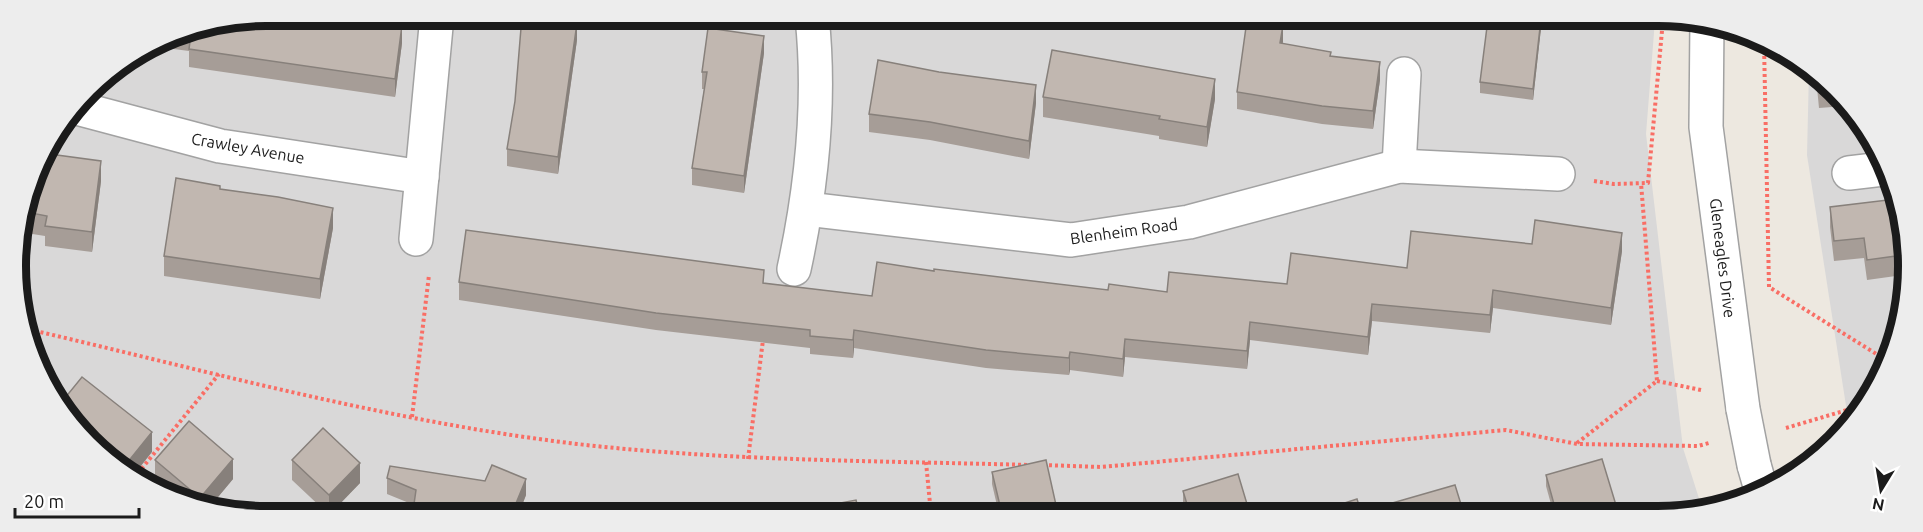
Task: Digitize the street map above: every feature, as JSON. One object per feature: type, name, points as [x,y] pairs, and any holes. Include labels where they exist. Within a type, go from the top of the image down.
[{"type":"street","points":[[416,239],[436,26]]},
{"type":"street","points":[[794,269],[807,209],[815,130],[816,57],[813,26]]},
{"type":"street","name":"Gleneagles Drive","points":[[1707,31],[1706,127],[1742,403],[1758,479]]},
{"type":"street","points":[[1399,166],[1404,74]]},
{"type":"street","name":"Crawley Avenue","points":[[83,110],[220,146],[422,177]]},
{"type":"street","name":"Blenheim Road","points":[[807,209],[1071,240],[1189,222],[1399,166],[1558,174]]},
{"type":"street","points":[[1849,172],[1877,170]]},
{"type":"path","points":[[1558,174],[1614,184],[1648,183],[1662,26]]},
{"type":"path","points":[[1764,51],[1769,287],[1880,356]]},
{"type":"path","points":[[1641,183],[1657,381]]},
{"type":"path","points":[[412,417],[431,254],[416,239]]},
{"type":"path","points":[[748,459],[764,328]]},
{"type":"path","points":[[35,331],[412,417],[593,445],[748,459],[1101,467],[1506,430],[1576,444],[1698,446],[1709,443]]},
{"type":"path","points":[[140,471],[219,374]]},
{"type":"path","points":[[1657,381],[1742,403]]},
{"type":"path","points":[[1576,444],[1657,381]]},
{"type":"path","points":[[1786,428],[1850,409]]},
{"type":"path","points":[[926,462],[930,506]]},
{"type":"shaded area","points":[[250,26],[1655,26],[1646,134],[1683,448],[1700,502],[1673,506],[250,506],[219,502],[189,494],[160,482],[120,457],[85,425],[66,400],[50,372],[38,343],[30,313],[26,282],[26,250],[30,219],[44,174],[66,132],[85,107],[107,85],[132,66],[174,44],[219,30]]},
{"type":"shaded area","points":[[1809,79],[1838,107],[1857,132],[1873,160],[1885,189],[1893,219],[1897,250],[1897,282],[1893,313],[1885,343],[1873,372],[1847,413],[1807,155]]},
{"type":"building","points":[[250,26],[402,26],[395,79],[189,49],[191,38],[219,30]]},
{"type":"building","points":[[521,26],[577,26],[558,157],[507,149],[515,101]]},
{"type":"building","points":[[1246,26],[1283,26],[1280,43],[1331,52],[1330,56],[1380,62],[1373,111],[1322,106],[1237,92]]},
{"type":"building","points":[[1487,26],[1540,26],[1533,89],[1480,82]]},
{"type":"building","points":[[708,28],[764,36],[744,176],[692,168],[707,72],[702,72]]},
{"type":"building","points":[[1052,50],[1215,79],[1207,127],[1159,119],[1160,116],[1043,97]]},
{"type":"building","points":[[878,60],[939,72],[1036,85],[1029,141],[930,122],[869,114]]},
{"type":"building","points":[[53,155],[101,161],[92,232],[45,226],[47,216],[32,213],[38,189]]},
{"type":"building","points":[[176,178],[220,186],[220,189],[333,208],[320,279],[164,256]]},
{"type":"building","points":[[1888,200],[1893,219],[1897,256],[1867,260],[1864,238],[1834,241],[1830,207]]},
{"type":"building","points":[[1535,220],[1622,233],[1611,308],[1493,290],[1490,315],[1372,304],[1368,337],[1250,322],[1247,351],[1125,339],[1123,359],[1070,352],[1069,358],[986,350],[854,330],[853,340],[810,336],[810,330],[656,313],[459,282],[466,230],[764,270],[763,283],[872,296],[877,262],[934,271],[934,269],[1108,290],[1109,284],[1167,292],[1169,272],[1287,284],[1291,253],[1407,268],[1411,231],[1532,244]]},
{"type":"building","points":[[82,377],[152,432],[127,463],[107,447],[85,425],[65,398]]},
{"type":"building","points":[[189,421],[233,459],[201,497],[155,460]]},
{"type":"building","points":[[323,428],[360,463],[329,495],[292,460]]},
{"type":"building","points":[[1602,459],[1616,506],[1555,506],[1546,475]]},
{"type":"building","points":[[1046,460],[1056,506],[1000,506],[992,472]]},
{"type":"building","points":[[492,465],[526,479],[515,506],[414,506],[416,490],[387,478],[390,466],[485,481]]},
{"type":"building","points":[[1238,474],[1248,506],[1188,506],[1183,491]]},
{"type":"building","points":[[1455,485],[1462,506],[1382,506]]},
{"type":"building","points":[[1357,499],[1359,506],[1335,506]]},
{"type":"building","points":[[856,500],[857,506],[824,506]]}]
